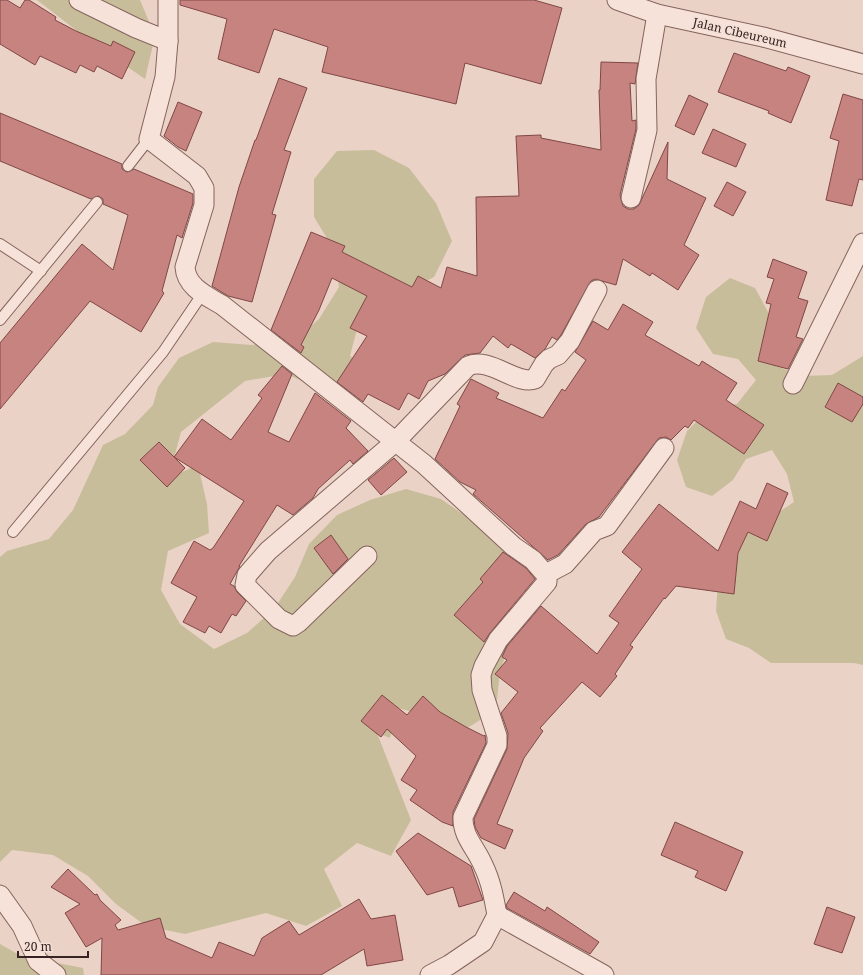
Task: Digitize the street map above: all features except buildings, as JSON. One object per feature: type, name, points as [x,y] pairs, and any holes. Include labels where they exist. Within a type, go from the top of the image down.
[{"type":"street","points":[[79,0],[136,28],[168,41]]},
{"type":"street","points":[[168,0],[168,41],[165,77],[149,139],[197,176],[204,188],[204,205],[185,267],[186,277],[190,283],[222,305],[424,464],[513,546],[533,560],[546,574],[547,582],[526,605],[492,648],[481,675],[482,690],[496,736],[497,745],[463,817],[463,824],[466,836],[480,858],[490,881],[497,915],[483,942],[450,965],[430,975]]},
{"type":"street","name":"Jalan Cibeureum","points":[[617,0],[657,14],[763,37],[863,64]]},
{"type":"street","points":[[632,198],[647,130],[646,78],[657,14]]},
{"type":"street","points":[[793,384],[863,243]]},
{"type":"street","points":[[366,556],[299,622],[293,626],[279,619],[245,585],[247,575],[268,551],[395,442],[468,366],[473,364],[484,365],[525,380],[535,379],[544,364],[549,359],[558,355],[570,341],[597,290]]},
{"type":"street","points":[[546,574],[565,564],[594,531],[608,526],[664,448]]},
{"type":"street","points":[[0,894],[22,926],[38,961],[56,975]]},
{"type":"street","points":[[497,915],[604,975]]},
{"type":"lane","points":[[128,166],[149,139]]},
{"type":"lane","points":[[0,320],[97,202]]},
{"type":"lane","points":[[0,244],[41,271]]},
{"type":"lane","points":[[13,532],[163,352],[203,293]]},
{"type":"shaded area","points":[[37,0],[140,0],[155,36],[145,79],[94,44]]},
{"type":"shaded area","points":[[374,150],[409,168],[436,203],[452,241],[434,277],[361,314],[350,356],[353,358],[363,394],[333,388],[323,390],[286,374],[245,381],[181,432],[174,458],[182,472],[198,465],[207,504],[209,533],[168,551],[161,590],[180,624],[214,649],[247,633],[274,609],[295,577],[309,544],[337,515],[370,500],[406,489],[441,499],[474,522],[505,551],[527,588],[505,600],[516,630],[500,670],[496,710],[461,732],[424,715],[398,708],[390,738],[377,733],[411,820],[391,856],[357,843],[324,869],[342,906],[306,926],[266,913],[185,934],[146,926],[116,904],[88,876],[53,855],[12,850],[0,862],[0,557],[7,551],[49,539],[73,510],[103,445],[125,434],[153,405],[158,387],[179,358],[213,342],[252,345],[280,342],[289,345],[319,319],[339,287],[333,248],[314,217],[314,179],[337,151]]},
{"type":"shaded area","points":[[730,278],[755,288],[768,312],[776,366],[802,376],[832,375],[863,356],[863,665],[854,663],[771,663],[749,648],[726,639],[716,611],[718,581],[741,527],[779,512],[794,502],[787,474],[772,450],[746,459],[733,480],[712,496],[686,487],[677,460],[687,431],[708,410],[737,404],[756,380],[738,359],[713,354],[696,328],[706,297]]},
{"type":"shaded area","points":[[0,944],[30,961],[47,961],[83,968],[84,975],[0,975]]}]
